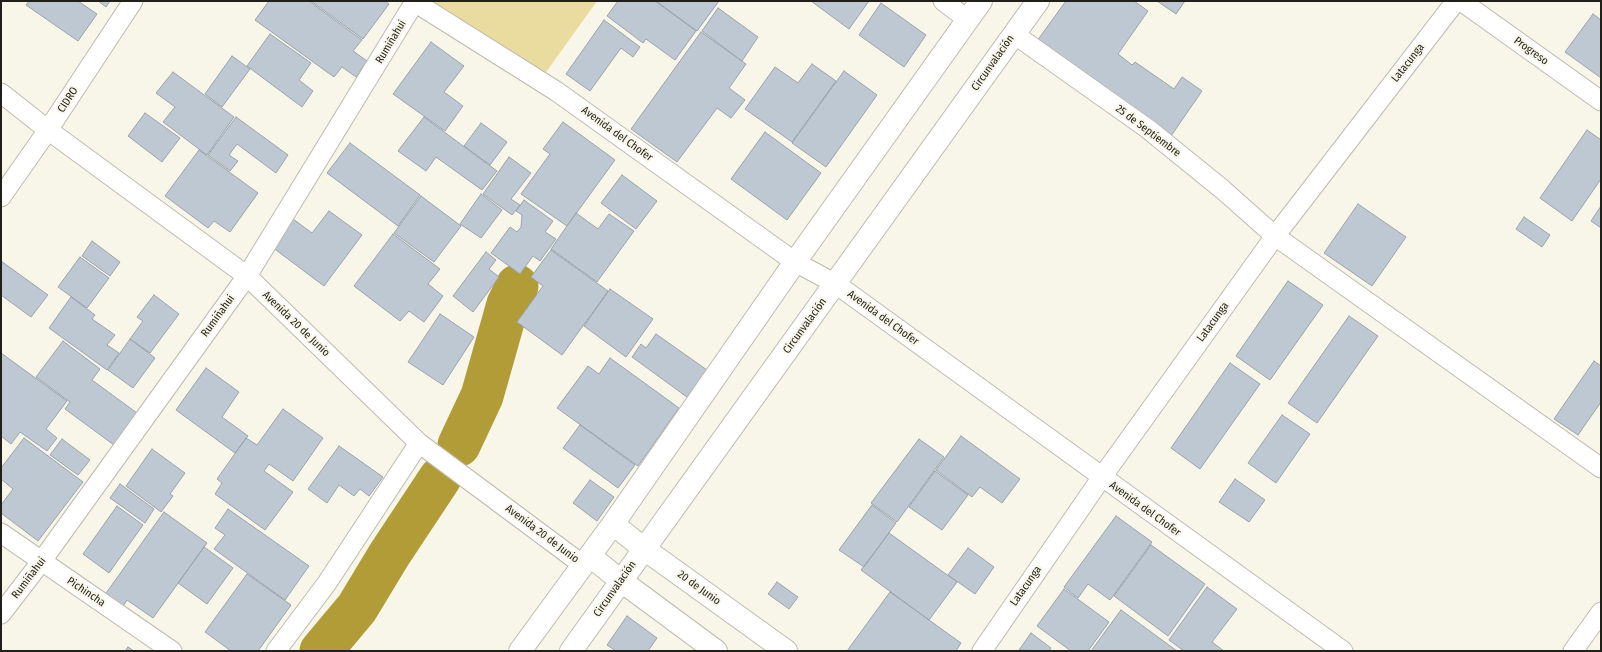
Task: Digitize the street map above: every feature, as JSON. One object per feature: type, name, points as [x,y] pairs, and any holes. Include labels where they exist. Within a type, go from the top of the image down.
[{"type":"main road","points":[[520,651],[613,524],[795,262],[981,1]]},
{"type":"main road","name":"Circunvalación","points":[[571,651],[620,580],[836,284],[1038,1]]},
{"type":"main road","name":"20 de Junio","points":[[613,524],[643,548],[786,651]]},
{"type":"main road","points":[[587,560],[620,580],[716,651]]},
{"type":"street","name":"CIDRO","points":[[1,196],[48,130],[133,1]]},
{"type":"street","points":[[943,1],[968,20]]},
{"type":"street","name":"Latacunga","points":[[982,651],[1102,477],[1275,236],[1456,1]]},
{"type":"street","name":"Progreso","points":[[1461,1],[1601,101]]},
{"type":"street","name":"Avenida del Chofer","points":[[414,2],[556,91],[795,262],[836,284],[1344,651]]},
{"type":"street","name":"Rumiñahui","points":[[1,614],[42,562],[247,276],[414,2]]},
{"type":"street","name":"25 de Septiembre","points":[[1014,34],[1148,130],[1222,189],[1275,236],[1601,468]]},
{"type":"street","name":"Avenida 20 de Junio","points":[[1,93],[48,130],[247,276],[419,443],[587,560]]},
{"type":"street","points":[[276,651],[327,583],[419,443]]},
{"type":"street","name":"Pichincha","points":[[1,533],[172,651]]},
{"type":"street","points":[[1573,651],[1601,612]]},
{"type":"shaded area","points":[[419,1],[597,1],[539,82]]},
{"type":"building","points":[[29,1],[78,1],[97,14],[78,41],[26,5]]},
{"type":"building","points":[[98,1],[110,1],[106,7]]},
{"type":"building","points":[[269,1],[309,1],[362,40],[353,51],[367,61],[356,77],[342,67],[334,77],[255,20]]},
{"type":"building","points":[[311,1],[385,1],[389,4],[363,39]]},
{"type":"building","points":[[618,1],[655,1],[696,31],[675,60],[646,39],[643,43],[607,16]]},
{"type":"building","points":[[656,1],[719,1],[697,31]]},
{"type":"building","points":[[811,1],[869,1],[849,29]]},
{"type":"building","points":[[1066,1],[1134,1],[1148,11],[1118,54],[1132,65],[1135,62],[1174,89],[1182,77],[1202,91],[1171,136],[1037,41]]},
{"type":"building","points":[[1157,1],[1185,1],[1176,14]]},
{"type":"building","points":[[881,3],[926,35],[904,67],[859,35]]},
{"type":"building","points":[[718,8],[758,37],[742,61],[702,31]]},
{"type":"building","points":[[1593,14],[1601,20],[1601,78],[1565,52]]},
{"type":"building","points":[[604,20],[640,47],[633,57],[621,48],[590,91],[566,74]]},
{"type":"building","points":[[701,32],[746,64],[729,88],[745,100],[731,118],[717,108],[677,162],[631,129]]},
{"type":"building","points":[[270,34],[311,63],[299,80],[313,91],[302,107],[247,66]]},
{"type":"building","points":[[431,42],[464,66],[444,92],[463,106],[445,131],[393,94]]},
{"type":"building","points":[[232,56],[250,69],[222,107],[205,94]]},
{"type":"building","points":[[812,64],[836,81],[792,142],[745,109],[775,67],[798,83]]},
{"type":"building","points":[[844,71],[877,95],[826,167],[792,143]]},
{"type":"building","points":[[173,72],[234,117],[207,155],[163,122],[175,107],[156,93]]},
{"type":"building","points":[[145,113],[180,138],[162,162],[128,136]]},
{"type":"building","points":[[236,117],[288,155],[276,173],[237,144],[229,155],[238,161],[230,171],[208,155]]},
{"type":"building","points":[[424,117],[497,171],[482,190],[436,157],[426,171],[398,151]]},
{"type":"building","points":[[563,122],[615,160],[567,226],[521,194],[550,154],[543,149]]},
{"type":"building","points":[[481,123],[507,142],[490,165],[464,146]]},
{"type":"building","points":[[1587,130],[1601,140],[1601,179],[1572,221],[1540,198]]},
{"type":"building","points":[[765,132],[821,173],[787,220],[731,179]]},
{"type":"building","points":[[350,143],[420,195],[398,226],[327,173]]},
{"type":"building","points":[[199,150],[258,193],[230,232],[214,221],[208,228],[165,196]]},
{"type":"building","points":[[509,157],[531,173],[511,199],[520,205],[512,215],[483,194]]},
{"type":"building","points":[[622,175],[657,201],[636,229],[601,203]]},
{"type":"building","points":[[481,194],[502,210],[481,238],[460,224]]},
{"type":"building","points":[[421,196],[461,226],[434,262],[394,233]]},
{"type":"building","points":[[524,200],[553,221],[545,232],[556,239],[540,261],[533,256],[520,274],[491,253],[510,227],[517,232],[521,227],[522,215],[516,211]]},
{"type":"building","points":[[1358,204],[1406,237],[1372,286],[1324,253]]},
{"type":"building","points":[[1601,206],[1601,228],[1591,221]]},
{"type":"building","points":[[329,211],[362,235],[324,286],[272,247],[293,219],[312,233]]},
{"type":"building","points":[[576,213],[598,229],[609,214],[634,231],[597,282],[551,249]]},
{"type":"building","points":[[1524,217],[1550,235],[1542,247],[1516,229]]},
{"type":"building","points":[[393,234],[440,269],[428,284],[443,296],[424,322],[409,311],[400,321],[354,286]]},
{"type":"building","points":[[92,241],[120,262],[110,276],[82,256]]},
{"type":"building","points":[[551,250],[608,291],[562,355],[517,322],[543,286],[531,277]]},
{"type":"building","points":[[486,252],[496,260],[489,269],[499,277],[473,312],[453,296]]},
{"type":"building","points":[[80,257],[109,278],[87,308],[58,287]]},
{"type":"building","points":[[1,261],[48,295],[31,317],[1,295]]},
{"type":"building","points":[[1288,281],[1323,305],[1270,380],[1236,356]]},
{"type":"building","points":[[610,289],[653,319],[626,357],[584,326]]},
{"type":"building","points":[[154,295],[179,314],[150,353],[130,339],[143,321],[137,317]]},
{"type":"building","points":[[71,297],[95,315],[92,319],[115,335],[107,345],[119,353],[107,370],[49,328]]},
{"type":"building","points":[[440,314],[474,337],[443,385],[408,362]]},
{"type":"building","points":[[1349,316],[1378,336],[1317,423],[1288,403]]},
{"type":"building","points":[[656,334],[707,370],[687,397],[632,357],[641,344],[646,348]]},
{"type":"building","points":[[130,339],[155,358],[133,388],[108,370]]},
{"type":"building","points":[[63,341],[100,369],[92,380],[137,413],[114,445],[65,409],[70,402],[36,377]]},
{"type":"building","points":[[1,353],[67,401],[46,429],[57,438],[47,451],[20,432],[11,444],[1,436]]},
{"type":"building","points":[[610,358],[679,408],[638,466],[557,408],[588,366],[599,374]]},
{"type":"building","points":[[1594,361],[1601,366],[1601,402],[1578,435],[1554,419]]},
{"type":"building","points":[[1230,363],[1260,384],[1200,469],[1171,448]]},
{"type":"building","points":[[206,368],[239,392],[222,417],[248,436],[235,453],[176,410]]},
{"type":"building","points":[[283,409],[323,438],[293,481],[269,464],[264,471],[293,492],[265,530],[215,494],[222,483],[217,479],[246,438],[257,445]]},
{"type":"building","points":[[1282,415],[1310,434],[1276,483],[1248,463]]},
{"type":"building","points":[[580,425],[635,465],[618,488],[563,448]]},
{"type":"building","points":[[961,436],[1020,479],[1002,503],[980,487],[972,497],[936,470]]},
{"type":"building","points":[[24,438],[83,482],[38,541],[1,513],[1,505],[13,489],[1,479],[1,468]]},
{"type":"building","points":[[62,439],[90,460],[78,475],[50,455]]},
{"type":"building","points":[[919,439],[944,457],[897,522],[871,503]]},
{"type":"building","points":[[339,446],[383,477],[369,496],[360,489],[354,496],[339,485],[327,503],[308,489]]},
{"type":"building","points":[[152,449],[185,473],[170,494],[173,496],[161,512],[126,486]]},
{"type":"building","points":[[935,471],[968,495],[942,530],[909,507]]},
{"type":"building","points":[[1235,479],[1265,500],[1249,522],[1219,502]]},
{"type":"building","points":[[590,480],[614,497],[597,521],[573,503]]},
{"type":"building","points":[[120,484],[154,509],[145,523],[110,498]]},
{"type":"building","points":[[872,505],[896,523],[864,567],[839,550]]},
{"type":"building","points":[[117,506],[143,525],[109,573],[83,554]]},
{"type":"building","points":[[228,509],[309,566],[285,600],[214,549],[225,535],[215,528]]},
{"type":"building","points":[[164,512],[207,543],[153,618],[127,600],[122,608],[104,596]]},
{"type":"building","points":[[1116,516],[1152,542],[1110,600],[1088,584],[1078,598],[1064,587]]},
{"type":"building","points":[[889,533],[957,582],[929,620],[861,570]]},
{"type":"building","points":[[1151,545],[1205,584],[1168,636],[1114,596]]},
{"type":"building","points":[[204,547],[233,568],[207,604],[178,583]]},
{"type":"building","points":[[968,548],[994,567],[975,594],[948,575]]},
{"type":"building","points":[[247,574],[291,605],[258,651],[231,651],[205,632]]},
{"type":"building","points":[[777,582],[798,597],[789,609],[768,594]]},
{"type":"building","points":[[1207,587],[1237,609],[1212,642],[1224,651],[1184,651],[1169,640]]},
{"type":"building","points":[[1064,589],[1109,622],[1088,651],[1071,651],[1037,626]]},
{"type":"building","points":[[890,592],[961,643],[956,651],[847,651]]},
{"type":"building","points":[[1121,610],[1177,651],[1091,651]]},
{"type":"building","points":[[627,616],[657,638],[648,651],[616,651],[607,645]]},
{"type":"building","points":[[1031,633],[1051,648],[1049,651],[1019,650]]},
{"type":"building","points":[[128,647],[134,651],[125,651]]},
{"type":"waterway","points":[[459,445],[482,396],[508,304],[517,286]]},
{"type":"waterway","points":[[321,651],[357,608],[389,555],[440,478]]}]
